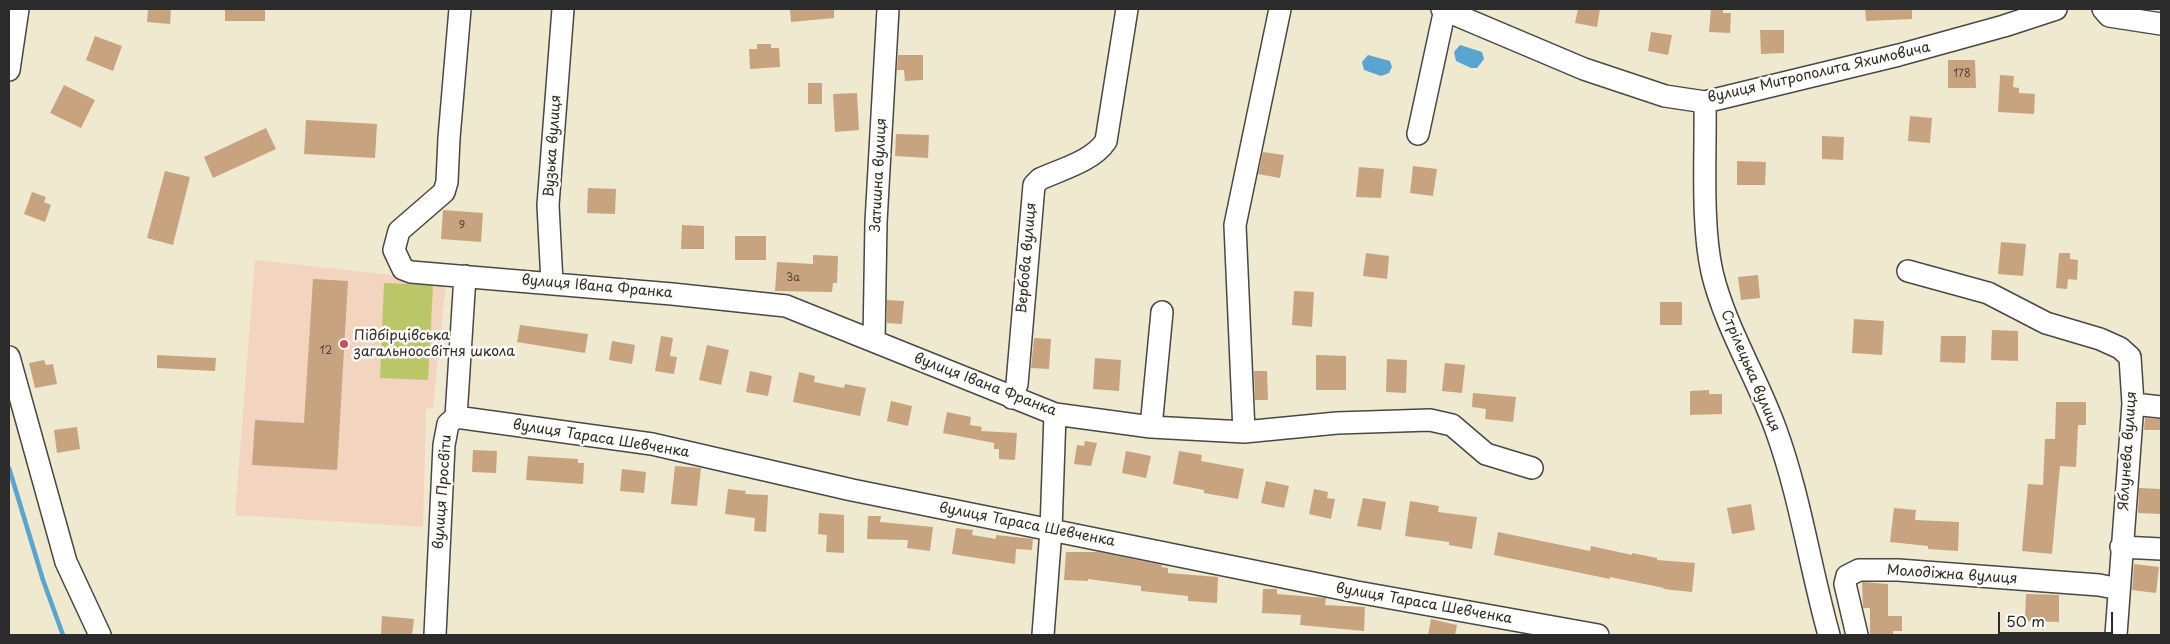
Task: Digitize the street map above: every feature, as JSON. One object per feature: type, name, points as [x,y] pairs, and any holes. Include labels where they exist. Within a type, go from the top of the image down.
[{"type":"street","points":[[9,70],[18,9]]},
{"type":"street","points":[[460,9],[447,182],[444,192],[399,232],[394,250],[403,269],[411,272],[464,276]]},
{"type":"street","name":"Вузька вулиця","points":[[552,283],[548,205],[563,9]]},
{"type":"street","name":"Затишна вулиця","points":[[874,341],[876,222],[888,9]]},
{"type":"street","name":"Вербова вулиця","points":[[1012,398],[1015,396],[1017,384],[1034,185],[1040,179],[1091,156],[1101,148],[1106,140],[1127,9]]},
{"type":"street","points":[[1244,432],[1235,224],[1280,9]]},
{"type":"street","points":[[1418,134],[1443,9]]},
{"type":"street","name":"вулиця Митрополита Яхимовича","points":[[1443,9],[1584,69],[1665,96],[1705,102],[1899,55],[2014,24],[2056,9]]},
{"type":"street","points":[[2103,9],[2109,16],[2161,24]]},
{"type":"street","name":"Стрілецька вулиця","points":[[1705,102],[1707,229],[1712,272],[1725,311],[1776,429],[1789,473],[1829,635]]},
{"type":"street","name":"Яблунева вулиця","points":[[1908,271],[1988,293],[2046,323],[2100,339],[2120,348],[2130,357],[2133,404],[2116,635]]},
{"type":"street","name":"вулиця Івана Франка","points":[[464,276],[786,306],[1055,414],[1151,427],[1244,432],[1337,423],[1430,420],[1452,425],[1486,454],[1532,468]]},
{"type":"street","name":"вулиця Просвіти","points":[[435,635],[444,446],[448,424],[456,417],[464,276]]},
{"type":"street","points":[[1151,427],[1162,312]]},
{"type":"street","points":[[9,357],[66,562],[100,635]]},
{"type":"street","points":[[2133,404],[2161,407]]},
{"type":"street","points":[[1043,635],[1051,530],[1055,414]]},
{"type":"street","name":"вулиця Тараса Шевченка","points":[[456,417],[652,444],[852,490],[1357,592],[1598,635]]},
{"type":"street","points":[[2121,547],[2161,548]]},
{"type":"street","name":"Молодіжна вулиця","points":[[1857,635],[1845,584],[1847,576],[1859,570],[1898,570],[2099,585],[2119,589]]},
{"type":"shaded area","name":"Підбірцівська загальноосвітня школа","points":[[255,260],[446,281],[433,408],[426,409],[423,527],[235,515]]},
{"type":"green space","points":[[384,283],[433,285],[428,380],[380,378]]},
{"type":"water","points":[[1460,45],[1482,52],[1484,59],[1477,68],[1471,68],[1456,61],[1454,52]]},
{"type":"water","points":[[1368,55],[1390,61],[1392,67],[1389,73],[1381,76],[1364,70],[1362,62]]},
{"type":"building","points":[[148,9],[171,9],[170,24],[147,22]]},
{"type":"building","points":[[225,9],[265,9],[265,21],[225,21]]},
{"type":"building","points":[[790,9],[834,9],[834,18],[791,22]]},
{"type":"building","points":[[1578,9],[1600,9],[1597,27],[1575,23]]},
{"type":"building","points":[[1711,9],[1723,9],[1723,13],[1731,13],[1730,33],[1709,32]]},
{"type":"building","points":[[1865,9],[1912,9],[1912,19],[1866,21]]},
{"type":"building","points":[[1760,30],[1784,30],[1784,53],[1761,54]]},
{"type":"building","points":[[1651,32],[1672,35],[1668,55],[1648,51]]},
{"type":"building","points":[[95,36],[122,46],[113,71],[86,60]]},
{"type":"building","points":[[757,44],[771,44],[771,48],[779,48],[780,67],[750,69],[749,49],[757,49]]},
{"type":"building","points":[[898,55],[923,55],[923,80],[905,81],[904,70],[897,70]]},
{"type":"building","points":[[1948,60],[1975,60],[1976,88],[1948,88]]},
{"type":"building","points":[[2000,75],[2014,76],[2013,87],[2019,88],[2019,93],[2035,94],[2034,114],[1998,112]]},
{"type":"building","points":[[808,83],[822,83],[822,104],[808,104]]},
{"type":"building","points":[[64,85],[95,100],[81,128],[50,113]]},
{"type":"building","points":[[857,93],[859,130],[835,132],[833,94]]},
{"type":"building","points":[[1910,116],[1932,118],[1930,143],[1908,141]]},
{"type":"building","points":[[306,120],[377,124],[375,158],[304,154]]},
{"type":"building","points":[[266,128],[276,149],[213,178],[204,157]]},
{"type":"building","points":[[896,134],[929,135],[928,158],[895,156]]},
{"type":"building","points":[[1822,136],[1844,137],[1843,160],[1822,159]]},
{"type":"building","points":[[1263,152],[1284,155],[1280,178],[1258,174]]},
{"type":"building","points":[[1737,161],[1766,162],[1765,185],[1737,185]]},
{"type":"building","points":[[1413,166],[1437,169],[1433,196],[1410,193]]},
{"type":"building","points":[[1359,167],[1384,169],[1381,198],[1356,197]]},
{"type":"building","points":[[165,171],[190,177],[173,245],[147,238]]},
{"type":"building","points":[[588,188],[616,189],[615,214],[587,213]]},
{"type":"building","points":[[32,192],[46,197],[44,202],[51,205],[45,222],[24,214]]},
{"type":"building","points":[[443,210],[483,213],[481,242],[441,239]]},
{"type":"building","points":[[682,225],[704,226],[704,249],[681,249]]},
{"type":"building","points":[[735,236],[766,236],[766,260],[735,260]]},
{"type":"building","points":[[2001,242],[2026,244],[2023,276],[1998,274]]},
{"type":"building","points":[[1366,253],[1389,256],[1387,279],[1363,276]]},
{"type":"building","points":[[2059,253],[2070,253],[2070,259],[2078,260],[2077,280],[2068,279],[2067,289],[2056,288]]},
{"type":"building","points":[[813,255],[838,256],[837,283],[833,283],[832,292],[775,291],[777,262],[813,264]]},
{"type":"building","points":[[1758,275],[1760,298],[1741,300],[1738,277]]},
{"type":"building","points":[[313,279],[348,281],[337,470],[252,465],[255,420],[304,423]]},
{"type":"building","points":[[1294,291],[1314,292],[1312,327],[1292,325]]},
{"type":"building","points":[[887,300],[904,301],[902,324],[887,323]]},
{"type":"building","points":[[1660,302],[1682,302],[1682,325],[1660,325]]},
{"type":"building","points":[[1854,319],[1884,321],[1882,355],[1852,353]]},
{"type":"building","points":[[520,325],[588,334],[585,353],[517,342]]},
{"type":"building","points":[[1992,330],[2018,331],[2018,361],[1991,360]]},
{"type":"building","points":[[661,336],[673,338],[670,356],[677,357],[674,374],[655,371]]},
{"type":"building","points":[[1941,336],[1966,336],[1965,363],[1940,362]]},
{"type":"building","points":[[1034,338],[1051,339],[1049,369],[1031,368]]},
{"type":"building","points":[[612,341],[635,345],[632,364],[609,360]]},
{"type":"building","points":[[707,345],[729,350],[721,385],[699,380]]},
{"type":"building","points":[[157,355],[216,358],[215,371],[157,368]]},
{"type":"building","points":[[1316,355],[1346,356],[1346,390],[1316,390]]},
{"type":"building","points":[[1095,358],[1121,360],[1119,391],[1093,389]]},
{"type":"building","points":[[1387,359],[1407,360],[1406,393],[1386,392]]},
{"type":"building","points":[[44,360],[46,365],[53,364],[57,384],[35,388],[29,363]]},
{"type":"building","points":[[1445,363],[1465,365],[1462,393],[1442,391]]},
{"type":"building","points":[[750,371],[772,376],[768,396],[746,392]]},
{"type":"building","points":[[1254,371],[1267,371],[1268,400],[1255,400]]},
{"type":"building","points":[[799,372],[815,376],[814,382],[844,388],[845,384],[866,388],[860,416],[793,402]]},
{"type":"building","points":[[1709,390],[1709,394],[1722,394],[1722,414],[1690,415],[1690,391]]},
{"type":"building","points":[[1473,393],[1516,397],[1513,422],[1485,419],[1486,409],[1472,407]]},
{"type":"building","points":[[891,401],[912,406],[908,426],[887,421]]},
{"type":"building","points":[[2056,402],[2086,402],[2086,425],[2078,425],[2076,467],[2060,466],[2052,554],[2022,551],[2028,484],[2043,485],[2045,439],[2055,439]]},
{"type":"building","points":[[947,412],[971,417],[970,425],[982,427],[981,431],[1017,433],[1015,460],[999,459],[999,449],[994,449],[994,443],[943,433]]},
{"type":"building","points":[[2145,418],[2161,419],[2161,430],[2144,430]]},
{"type":"building","points":[[77,427],[80,449],[57,453],[54,430]]},
{"type":"building","points":[[1085,441],[1097,443],[1091,466],[1074,464],[1077,445],[1084,446]]},
{"type":"building","points":[[473,450],[497,451],[496,473],[472,472]]},
{"type":"building","points":[[1126,451],[1151,456],[1146,478],[1122,473]]},
{"type":"building","points":[[1179,451],[1202,455],[1201,461],[1244,469],[1238,499],[1204,493],[1204,490],[1173,484]]},
{"type":"building","points":[[528,456],[578,459],[578,463],[584,463],[583,484],[526,480]]},
{"type":"building","points":[[675,466],[701,468],[697,506],[671,504]]},
{"type":"building","points":[[622,469],[646,472],[644,493],[620,491]]},
{"type":"building","points":[[1266,481],[1289,486],[1284,508],[1261,503]]},
{"type":"building","points":[[2139,488],[2161,489],[2161,514],[2138,513]]},
{"type":"building","points":[[728,489],[746,491],[745,494],[768,495],[766,532],[754,531],[755,518],[725,514]]},
{"type":"building","points":[[1314,489],[1328,492],[1327,498],[1335,499],[1331,519],[1309,514]]},
{"type":"building","points":[[1363,498],[1386,502],[1381,530],[1357,526]]},
{"type":"building","points":[[1410,501],[1439,506],[1438,512],[1477,517],[1472,549],[1449,545],[1449,542],[1405,536]]},
{"type":"building","points":[[1751,504],[1755,530],[1732,534],[1727,508]]},
{"type":"building","points":[[1894,508],[1916,510],[1915,520],[1959,522],[1958,551],[1928,549],[1928,546],[1890,542]]},
{"type":"building","points":[[819,513],[844,515],[844,553],[826,552],[827,535],[818,534]]},
{"type":"building","points":[[868,516],[881,516],[880,522],[933,527],[930,551],[907,548],[908,540],[867,539]]},
{"type":"building","points":[[956,528],[973,530],[972,535],[996,539],[996,535],[1033,539],[1032,550],[1016,549],[1015,564],[952,554]]},
{"type":"building","points":[[1498,532],[1590,551],[1591,546],[1632,555],[1632,553],[1657,558],[1657,560],[1695,563],[1692,592],[1663,589],[1494,555]]},
{"type":"building","points":[[1066,552],[1099,552],[1162,565],[1161,567],[1168,568],[1168,573],[1218,577],[1217,603],[1188,601],[1188,596],[1141,591],[1141,586],[1088,579],[1088,581],[1064,580]]},
{"type":"building","points":[[2134,564],[2159,567],[2156,593],[2132,590]]},
{"type":"building","points":[[1862,582],[1888,584],[1888,616],[1902,616],[1902,631],[1893,631],[1893,635],[1870,635],[1870,608],[1863,608]]},
{"type":"building","points":[[1263,589],[1277,589],[1277,594],[1326,598],[1325,605],[1365,607],[1364,631],[1300,625],[1301,615],[1262,613]]},
{"type":"building","points":[[2026,594],[2059,595],[2059,622],[2025,621]]},
{"type":"building","points":[[382,616],[414,619],[412,635],[381,635]]},
{"type":"building","points":[[1431,619],[1457,625],[1455,635],[1428,635]]},
{"type":"waterway","points":[[9,468],[43,580],[63,635]]},
{"type":"place","name":"Підбірцівська загальноосвітня школа","points":[[344,344]]}]
